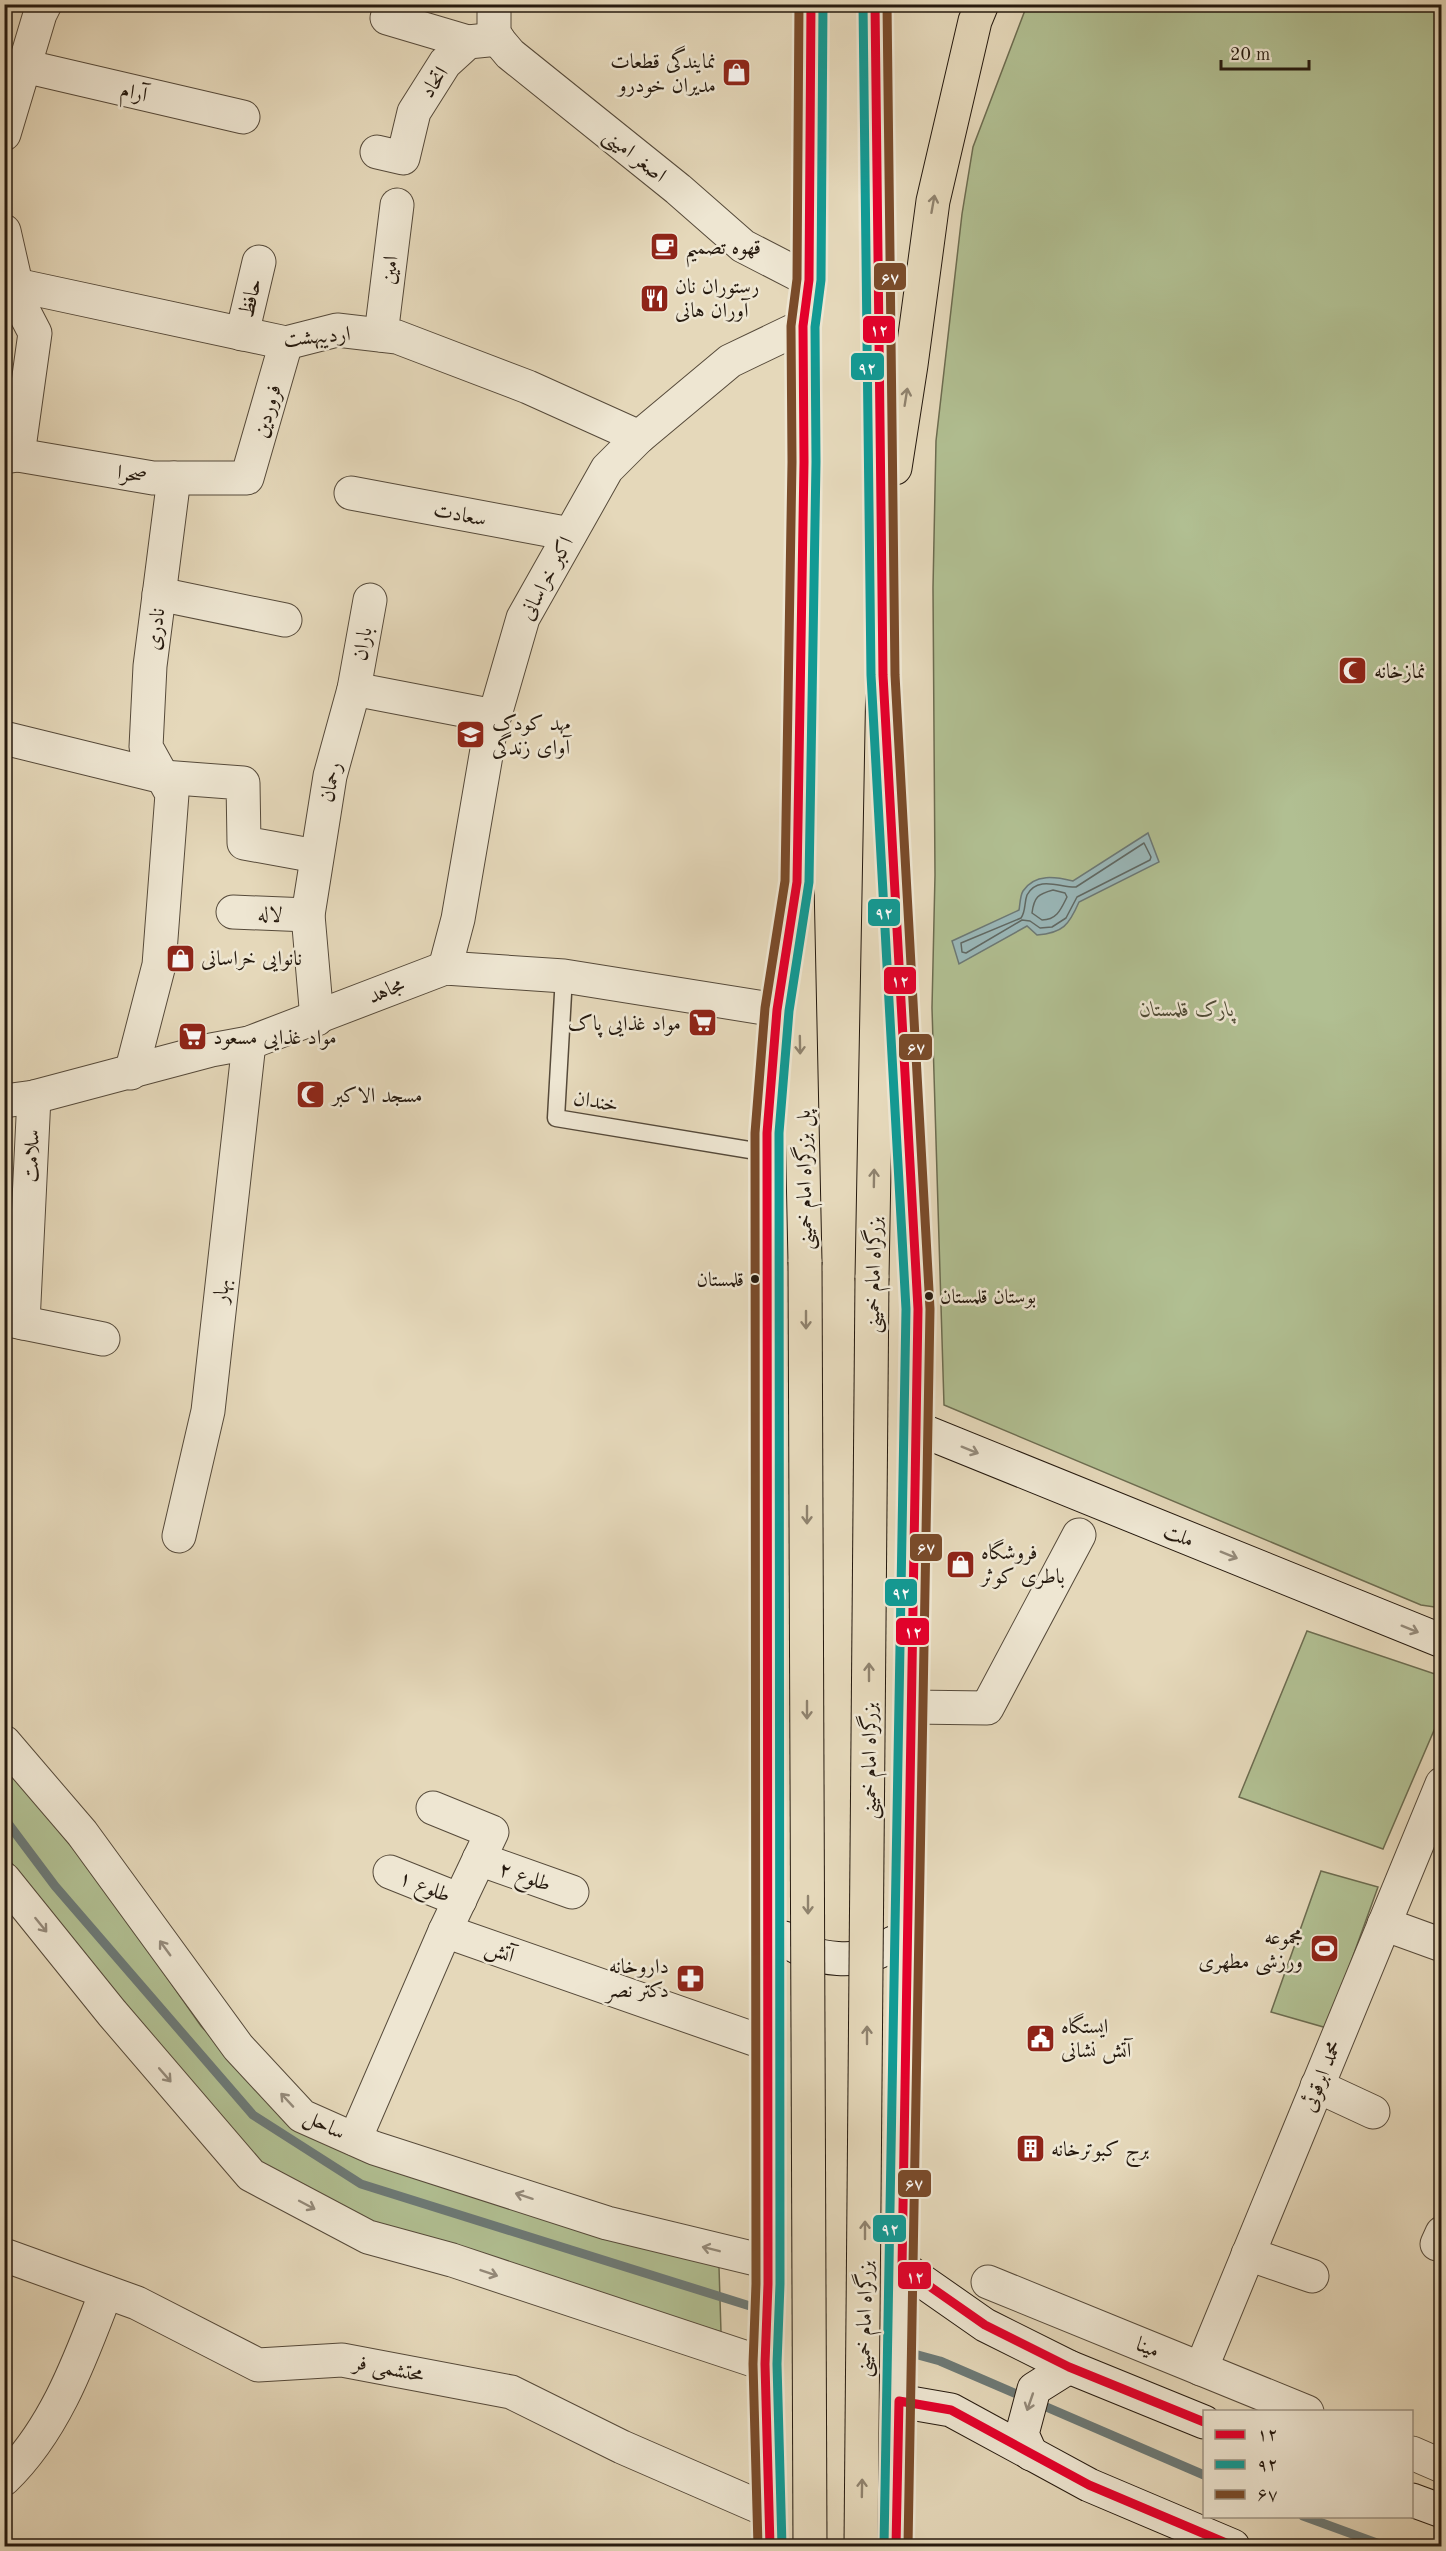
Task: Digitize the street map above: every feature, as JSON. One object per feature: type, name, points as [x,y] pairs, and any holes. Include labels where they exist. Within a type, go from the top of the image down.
[{"type":"highway","points":[[797,882],[804,462],[803,326],[809,280],[811,4]]},
{"type":"highway","name":"بزرگراه امام خمینی","points":[[861,2547],[872,1278],[883,675],[875,4]]},
{"type":"highway","points":[[880,559],[911,365],[933,201],[975,21],[982,4]]},
{"type":"highway","name":"پل بزرگراه امام خمینی","points":[[797,882],[806,1262],[810,2547]]},
{"type":"street","points":[[4,134],[39,14],[45,4]]},
{"type":"street","points":[[387,18],[483,40],[494,35],[494,4]]},
{"type":"street","name":"اتحاد","points":[[390,155],[414,112],[446,63],[483,40]]},
{"type":"street","name":"اصغر امینی","points":[[483,40],[510,54],[678,189],[743,246],[809,280]]},
{"type":"street","name":"آرام","points":[[24,66],[243,117]]},
{"type":"street","name":"امین","points":[[381,335],[397,205]]},
{"type":"street","points":[[4,231],[21,306],[17,322],[35,333],[11,456]]},
{"type":"street","name":"حافظ","points":[[242,334],[259,262]]},
{"type":"street","name":"اردیبهشت","points":[[16,285],[286,343],[337,330],[397,337],[528,387],[639,437]]},
{"type":"street","name":"اکبر خراسانی","points":[[445,968],[458,919],[494,716],[523,618],[607,470],[639,437],[730,361],[803,326]]},
{"type":"street","name":"فروردین","points":[[248,478],[286,343]]},
{"type":"street","name":"صحرا","points":[[11,456],[153,478],[248,478]]},
{"type":"street","name":"نادری","points":[[131,1073],[159,965],[172,794],[146,747],[150,666],[174,478]]},
{"type":"street","name":"سعادت","points":[[351,493],[570,534]]},
{"type":"street","points":[[159,594],[285,620]]},
{"type":"street","name":"باران","points":[[354,689],[370,600]]},
{"type":"street","points":[[883,675],[918,1309],[896,2547]]},
{"type":"street","points":[[354,689],[494,716]]},
{"type":"street","name":"رحمان","points":[[317,1018],[308,915],[330,776],[354,689]]},
{"type":"street","points":[[4,738],[163,777],[243,783],[244,843],[316,856]]},
{"type":"street","points":[[770,2547],[765,2364],[768,2262],[768,1153],[777,1010],[797,882]]},
{"type":"street","name":"لاله","points":[[233,912],[308,915]]},
{"type":"street","name":"مجاهد","points":[[19,1099],[131,1073],[211,1050],[249,1043],[445,968],[564,976],[777,1010]]},
{"type":"street","name":"بهار","points":[[179,1536],[208,1411],[249,1043]]},
{"type":"street","name":"سلامت","points":[[14,1321],[19,1099]]},
{"type":"street","points":[[14,1321],[103,1339]]},
{"type":"street","name":"ملت","points":[[916,1428],[1442,1641]]},
{"type":"street","points":[[911,1707],[987,1708],[1079,1535]]},
{"type":"street","name":"ساحل","points":[[4,1742],[82,1833],[238,2047],[302,2116],[375,2148],[607,2223],[768,2262]]},
{"type":"street","name":"محمد ابرقوئی","points":[[1201,2368],[1442,1784]]},
{"type":"street","name":"طلوع ۲","points":[[433,1808],[485,1846],[572,1892]]},
{"type":"street","points":[[355,2139],[485,1846]]},
{"type":"street","name":"طلوع ۱","points":[[390,1872],[460,1900]]},
{"type":"street","points":[[6,1884],[112,2013],[251,2175],[368,2237],[452,2260],[765,2364]]},
{"type":"street","points":[[768,1922],[789,1942],[813,1954],[842,1958],[864,1956],[889,1947],[907,1931]]},
{"type":"street","points":[[1384,1924],[1442,1945]]},
{"type":"street","name":"آتش","points":[[446,1931],[768,2044]]},
{"type":"street","points":[[768,1997],[783,1982],[801,1974],[832,1968],[860,1970],[885,1980],[906,1995]]},
{"type":"street","points":[[1317,2086],[1373,2112]]},
{"type":"street","points":[[1248,2254],[1312,2276]]},
{"type":"street","name":"محتشمی فر","points":[[4,2255],[136,2303],[258,2365],[342,2360],[511,2392],[622,2447],[769,2511]]},
{"type":"street","points":[[902,2267],[986,2325],[1069,2367],[1203,2422]]},
{"type":"street","name":"مینا","points":[[988,2282],[1302,2410]]},
{"type":"street","points":[[4,2479],[24,2460],[71,2382],[106,2292]]},
{"type":"street","points":[[1031,2454],[1022,2434],[1035,2389],[1069,2367]]},
{"type":"street","points":[[899,2401],[951,2410],[1089,2485],[1233,2547]]},
{"type":"street","points":[[1413,2453],[1442,2466]]},
{"type":"street","points":[[1413,2500],[1442,2511]]},
{"type":"lane","name":"خندان","points":[[564,976],[556,1118],[768,1153]]},
{"type":"green space","name":"پارک قلمستان","points":[[1027,5],[1441,5],[1441,1608],[1421,1605],[944,1405],[932,1008],[935,875],[933,588],[936,441],[962,214],[973,147]]},
{"type":"green space","points":[[1307,1631],[1441,1676],[1441,1714],[1383,1849],[1239,1797]]},
{"type":"green space","points":[[5,1764],[104,1887],[201,2026],[281,2111],[719,2267],[721,2332],[377,2225],[260,2164],[202,2100],[5,1855]]},
{"type":"green space","name":"مجموعه ورزشی مطهری","points":[[1321,1871],[1378,1887],[1327,2028],[1271,2012]]},
{"type":"water","points":[[1148,833],[1159,862],[1079,902],[1072,917],[1059,930],[1037,935],[1027,926],[959,964],[952,941],[1019,910],[1023,891],[1033,881],[1053,878],[1073,881]]},
{"type":"waterway","points":[[4,1818],[55,1886],[253,2115],[361,2184],[750,2306]]},
{"type":"waterway","points":[[918,2355],[940,2361],[1203,2475]]},
{"type":"waterway","points":[[1308,2518],[1385,2546]]},
{"type":"transit line","name":"۶۷","points":[[758,2546],[753,2364],[756,2284],[755,1133],[765,1008],[785,881],[792,462],[791,326],[797,279],[799,4]]},
{"type":"transit line","name":"۱۲","points":[[770,2546],[765,2364],[768,2284],[767,1133],[777,1010],[797,882],[804,462],[803,326],[809,280],[811,4]]},
{"type":"transit line","name":"۹۲","points":[[782,2546],[777,2364],[780,2284],[779,1133],[789,1011],[809,882],[816,462],[815,327],[821,280],[823,4]]},
{"type":"transit line","name":"۹۲","points":[[863,4],[871,675],[906,1309],[884,2546]]},
{"type":"transit line","name":"۱۲","points":[[875,4],[883,675],[918,1309],[902,2267],[985,2325],[1069,2367],[1203,2422]]},
{"type":"transit line","name":"۶۷","points":[[887,4],[895,675],[930,1309],[908,2546]]},
{"type":"transit line","name":"۱۲","points":[[896,2546],[899,2401],[951,2410],[1089,2485],[1233,2546]]},
{"type":"place","name":"نمایندگی قطعات مدیران خودرو","points":[[737,73]]},
{"type":"place","name":"قهوه تصمیم","points":[[664,247]]},
{"type":"place","name":"رستوران نان آوران هانی","points":[[654,298]]},
{"type":"place","name":"نمازخانه","points":[[1353,671]]},
{"type":"place","name":"مهد کودک آوای زندگی","points":[[471,735]]},
{"type":"place","name":"نانوایی خراسانی","points":[[180,958]]},
{"type":"place","name":"مواد غذایی پاک","points":[[702,1023]]},
{"type":"place","name":"مواد غذایی مسعود","points":[[192,1037]]},
{"type":"place","name":"مسجد الاکبر","points":[[311,1095]]},
{"type":"place","name":"قلمستان","points":[[755,1279]]},
{"type":"place","name":"بوستان قلمستان","points":[[929,1296]]},
{"type":"place","name":"فروشگاه باطری کوثر","points":[[960,1564]]},
{"type":"place","name":"مجموعه ورزشی مطهری","points":[[1324,1949]]},
{"type":"place","name":"داروخانه دکتر نصر","points":[[690,1978]]},
{"type":"place","name":"ایستگاه آتش نشانی","points":[[1040,2038]]},
{"type":"place","name":"برج کبوترخانه","points":[[1030,2149]]}]
